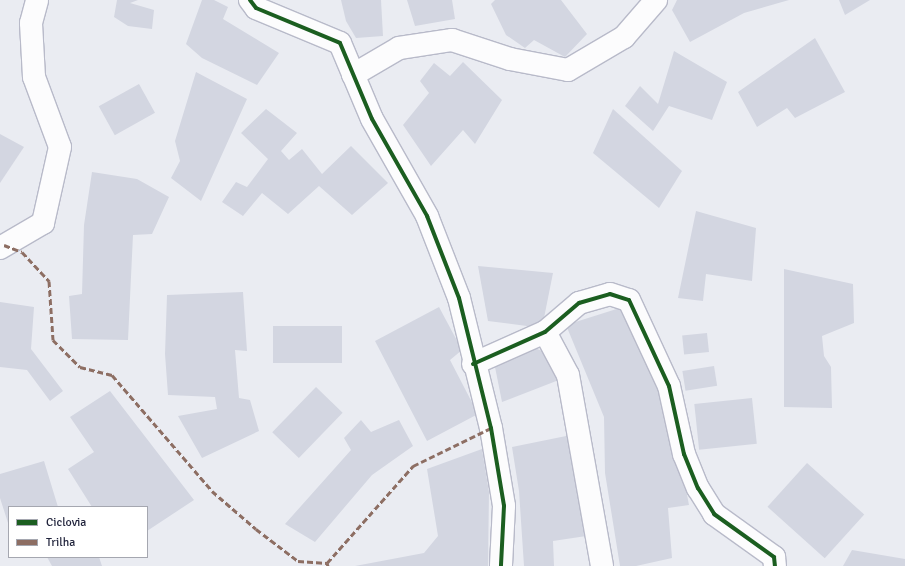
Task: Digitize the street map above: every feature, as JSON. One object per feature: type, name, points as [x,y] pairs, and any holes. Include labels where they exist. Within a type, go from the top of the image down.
[{"type":"street","points":[[0,248],[43,223],[60,147],[34,77],[31,23],[37,0]]},
{"type":"street","points":[[250,0],[256,8],[340,43],[372,119],[426,216],[459,298],[474,364],[491,428],[504,506],[501,566]]},
{"type":"street","points":[[353,75],[399,48],[452,40],[510,59],[568,70],[624,37],[656,0]]},
{"type":"street","points":[[474,364],[545,332],[579,303],[610,294],[629,300],[669,386],[684,454],[698,488],[714,514],[774,557],[775,566]]},
{"type":"street","points":[[545,332],[568,375],[602,566]]},
{"type":"building","points":[[117,0],[138,0],[130,3],[154,10],[152,29],[128,26],[114,17]]},
{"type":"building","points":[[202,0],[214,0],[228,7],[223,19],[279,53],[257,85],[202,58],[186,44]]},
{"type":"building","points":[[341,0],[381,0],[383,36],[356,38],[346,21]]},
{"type":"building","points":[[407,0],[452,0],[455,19],[415,26]]},
{"type":"building","points":[[495,0],[561,0],[587,34],[565,57],[534,40],[525,48],[506,35],[491,4]]},
{"type":"building","points":[[677,0],[789,0],[744,13],[690,42],[672,10]]},
{"type":"building","points":[[839,0],[870,0],[845,15]]},
{"type":"building","points":[[815,38],[845,92],[795,118],[787,108],[757,127],[738,92]]},
{"type":"building","points":[[674,51],[727,82],[712,120],[669,106],[653,131],[625,106],[640,86],[658,104]]},
{"type":"building","points":[[463,62],[502,100],[475,144],[463,130],[431,166],[403,125],[429,93],[420,81],[434,63],[450,76]]},
{"type":"building","points":[[196,72],[247,99],[201,201],[171,178],[180,161],[175,141]]},
{"type":"building","points":[[139,84],[155,113],[115,135],[99,106]]},
{"type":"building","points":[[266,109],[297,133],[281,151],[289,160],[302,149],[322,174],[351,146],[388,183],[352,215],[319,186],[288,214],[262,193],[243,216],[222,202],[236,182],[247,187],[268,159],[241,133]]},
{"type":"building","points":[[613,109],[682,171],[659,208],[593,153]]},
{"type":"building","points":[[0,134],[24,147],[0,183]]},
{"type":"building","points":[[92,172],[137,179],[169,197],[152,234],[133,235],[128,340],[72,339],[69,296],[82,294],[84,225]]},
{"type":"building","points":[[696,211],[756,228],[752,281],[706,274],[703,301],[678,298]]},
{"type":"building","points":[[478,266],[553,273],[542,328],[488,321]]},
{"type":"building","points":[[784,269],[853,284],[854,323],[822,336],[824,356],[831,367],[832,408],[784,407]]},
{"type":"building","points":[[243,292],[247,351],[235,350],[239,398],[250,400],[259,431],[202,458],[178,416],[217,409],[215,397],[168,395],[165,354],[167,295]]},
{"type":"building","points":[[0,302],[34,307],[31,349],[63,391],[50,401],[27,370],[0,367]]},
{"type":"building","points":[[626,306],[667,391],[689,505],[668,508],[672,558],[636,566],[620,566],[605,473],[604,417],[566,325]]},
{"type":"building","points":[[439,307],[462,350],[450,360],[478,414],[427,441],[375,341]]},
{"type":"building","points":[[273,326],[342,326],[342,363],[273,363]]},
{"type":"building","points":[[707,333],[709,352],[684,355],[682,336]]},
{"type":"building","points":[[528,345],[554,356],[564,378],[502,402],[494,362]]},
{"type":"building","points":[[714,366],[717,386],[686,391],[682,371]]},
{"type":"building","points":[[316,387],[343,413],[299,458],[272,432]]},
{"type":"building","points":[[110,391],[194,500],[148,530],[148,506],[91,506],[68,469],[94,452],[70,417]]},
{"type":"building","points":[[752,398],[757,444],[699,450],[694,404]]},
{"type":"building","points":[[361,420],[371,432],[399,420],[413,446],[372,475],[315,542],[285,524],[351,450],[344,438]]},
{"type":"building","points":[[576,434],[593,535],[553,541],[554,566],[524,566],[519,491],[512,447]]},
{"type":"building","points":[[482,449],[489,492],[488,566],[355,566],[424,553],[438,536],[427,469]]},
{"type":"building","points":[[44,461],[58,506],[8,506],[8,523],[0,498],[0,474]]},
{"type":"building","points":[[807,463],[864,515],[825,558],[768,507]]},
{"type":"building","points":[[852,550],[905,559],[905,566],[843,566]]},
{"type":"building","points":[[48,558],[99,558],[102,566],[52,566]]},
{"type":"marked path","points":[[4,245],[22,252],[49,281],[53,340],[80,367],[112,375],[212,491],[256,529],[298,561],[327,563]]},
{"type":"marked path","points":[[328,566],[327,563],[413,466],[491,428]]},
{"type":"cycle path","points":[[250,0],[256,8],[340,43],[372,119],[427,216],[459,298],[491,428],[504,506],[501,566]]},
{"type":"cycle path","points":[[473,364],[545,332],[579,303],[610,294],[629,300],[669,386],[684,454],[698,488],[714,514],[774,557],[775,566]]}]
